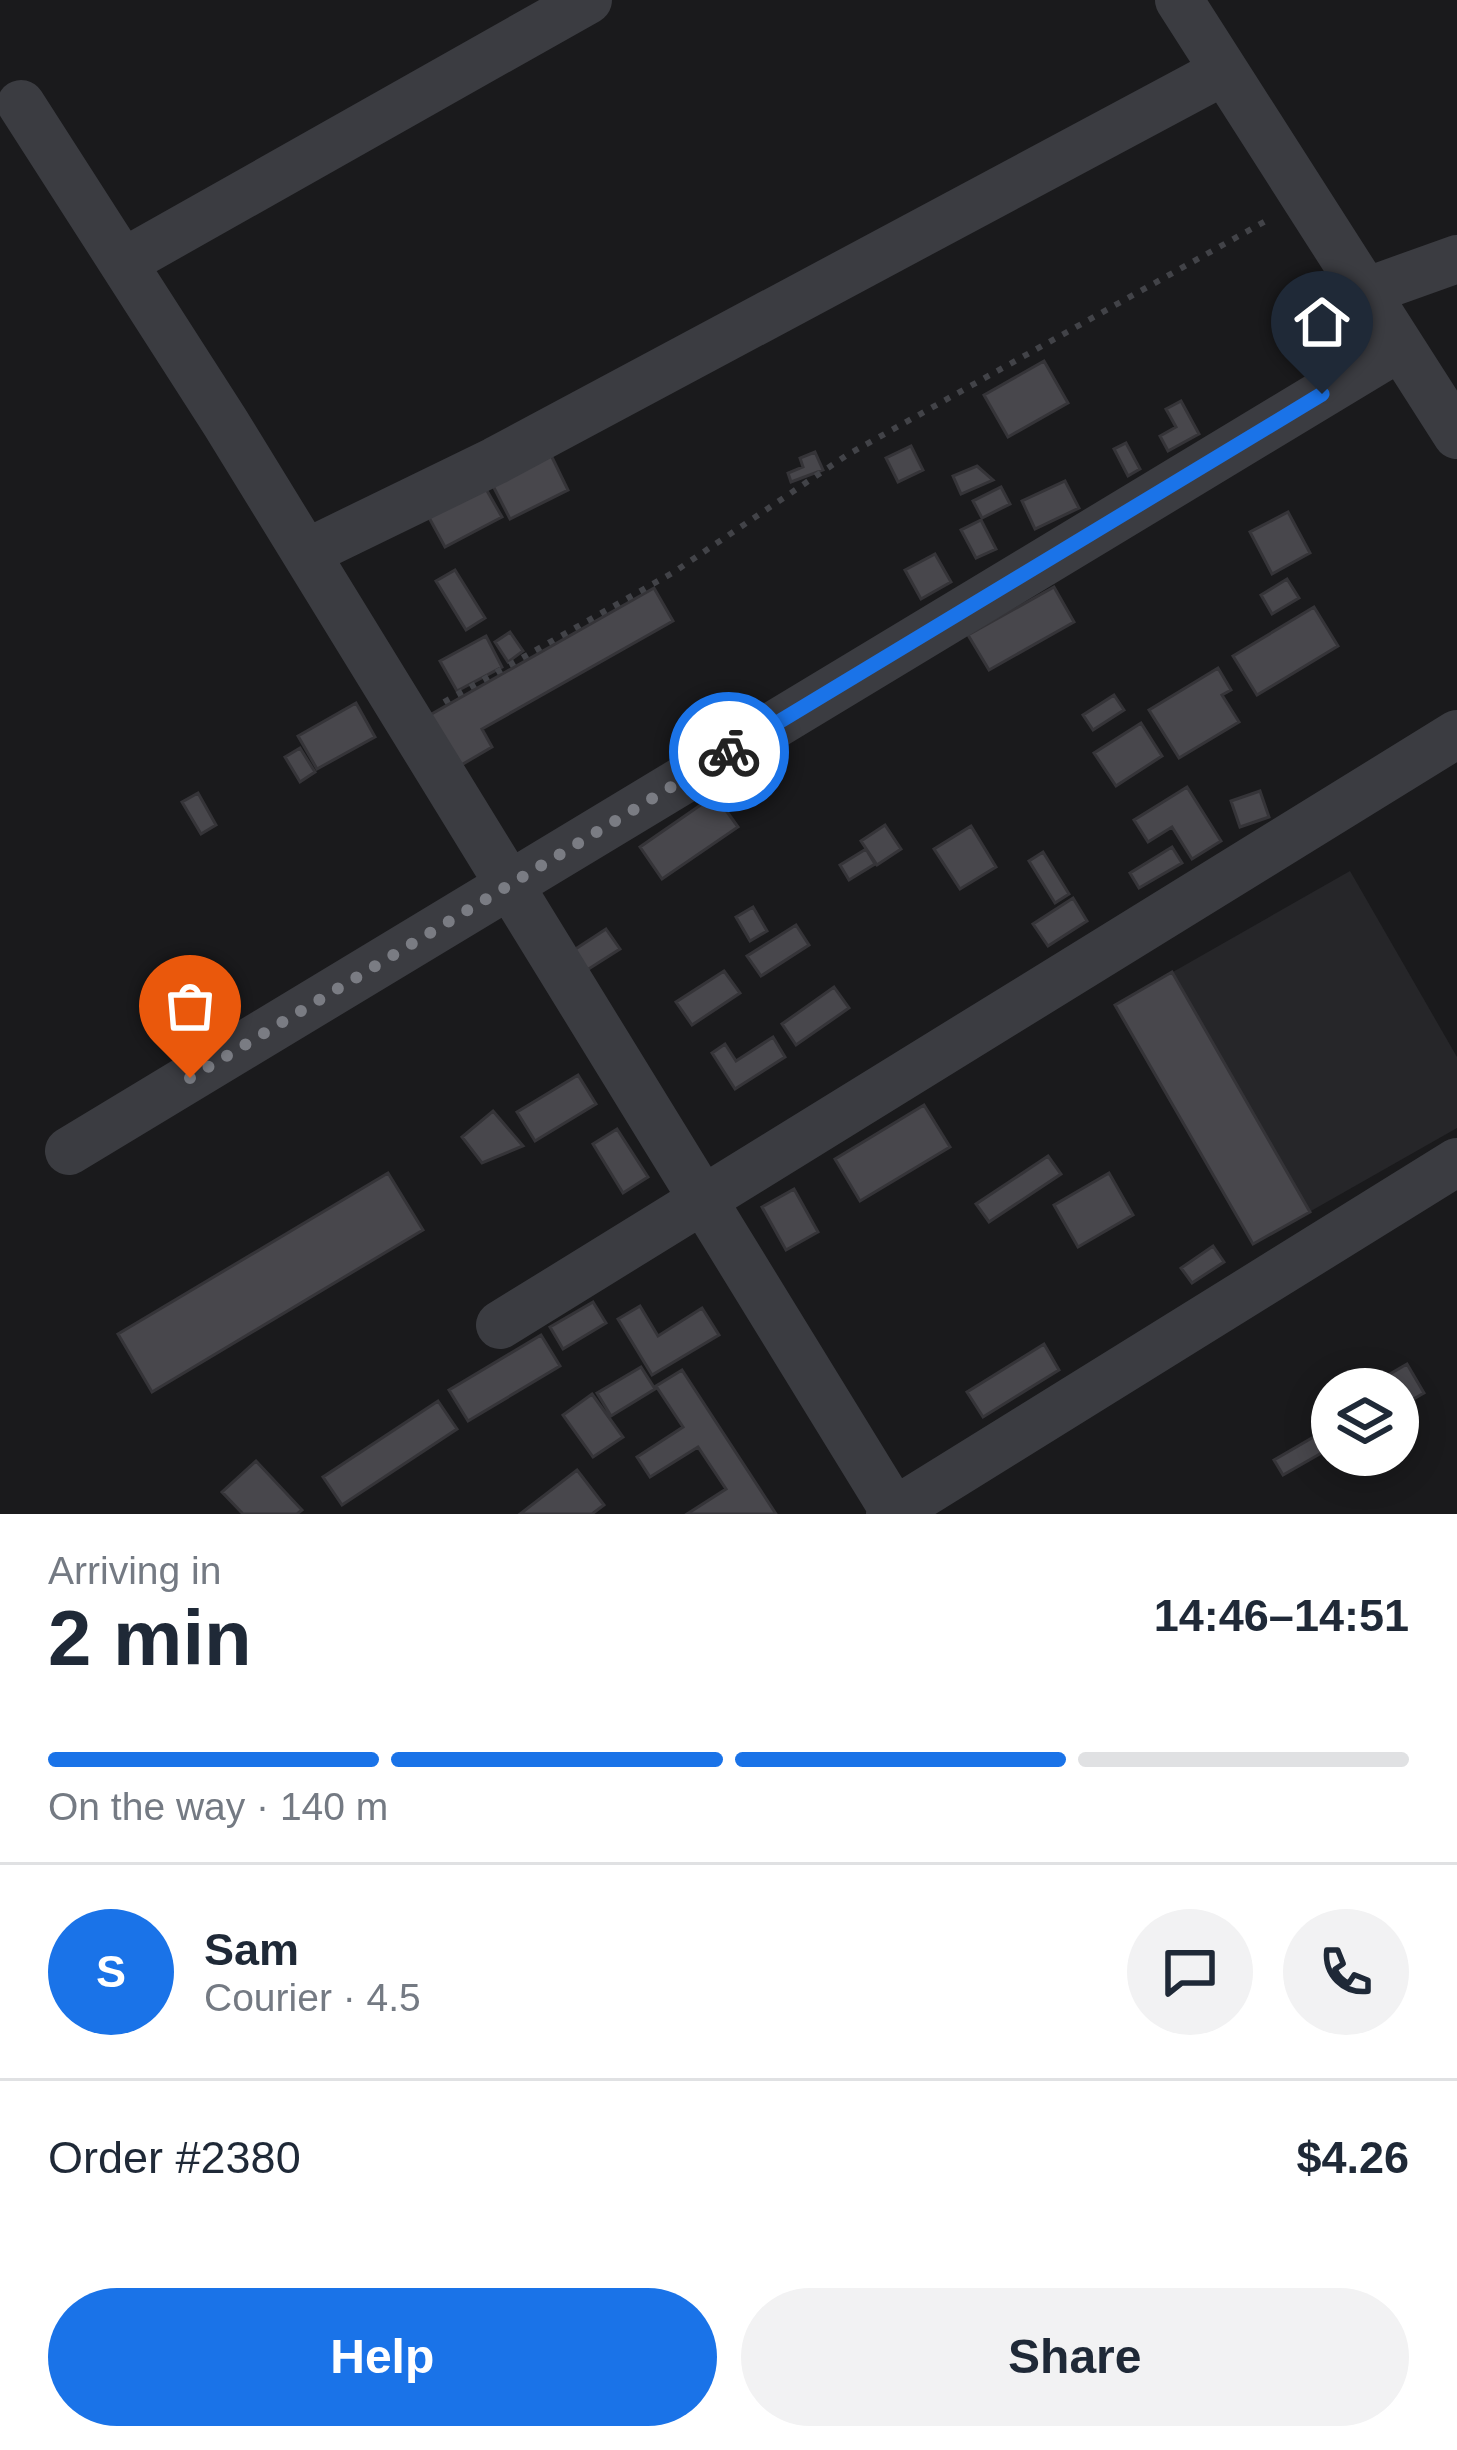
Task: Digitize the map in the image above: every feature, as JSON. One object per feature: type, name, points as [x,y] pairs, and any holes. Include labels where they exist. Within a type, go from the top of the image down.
[{"type":"street","points":[[124,262],[587,0]]},
{"type":"street","points":[[1192,3],[1224,71],[1457,435]]},
{"type":"street","points":[[306,554],[495,461],[1224,71]]},
{"type":"street","points":[[21,104],[306,554],[894,1513],[1457,1162]]},
{"type":"street","points":[[1365,292],[1457,259]]},
{"type":"street","points":[[69,1151],[1400,347]]},
{"type":"street","points":[[500,1325],[1457,734]]},
{"type":"path","points":[[410,722],[674,572],[847,455],[1305,199]]},
{"type":"shaded area","points":[[1350,871],[1457,1057],[1457,1128],[1253,1244],[1115,1005]]},
{"type":"building","points":[[1044,361],[1068,403],[1008,437],[984,395]]},
{"type":"building","points":[[1181,401],[1199,434],[1168,451],[1160,436],[1176,427],[1166,409]]},
{"type":"building","points":[[1126,443],[1140,469],[1128,476],[1114,449]]},
{"type":"building","points":[[911,446],[923,470],[898,482],[886,458]]},
{"type":"building","points":[[549,451],[568,490],[510,519],[490,480]]},
{"type":"building","points":[[815,452],[823,470],[791,482],[788,473],[803,467],[800,458]]},
{"type":"building","points":[[977,466],[993,480],[961,494],[953,476]]},
{"type":"building","points":[[1065,481],[1079,508],[1035,529],[1022,501]]},
{"type":"building","points":[[482,482],[502,517],[445,547],[426,512]]},
{"type":"building","points":[[1001,487],[1010,504],[982,518],[973,501]]},
{"type":"building","points":[[1288,512],[1310,553],[1272,574],[1250,532]]},
{"type":"building","points":[[981,520],[996,549],[976,558],[961,530]]},
{"type":"building","points":[[935,554],[951,582],[921,599],[905,570]]},
{"type":"building","points":[[455,570],[485,618],[466,630],[436,581]]},
{"type":"building","points":[[1287,579],[1299,598],[1272,614],[1261,595]]},
{"type":"building","points":[[1054,587],[1074,622],[989,670],[968,635]]},
{"type":"building","points":[[654,588],[673,621],[482,729],[492,747],[451,771],[421,720]]},
{"type":"building","points":[[1314,607],[1338,646],[1257,695],[1233,656]]},
{"type":"building","points":[[510,632],[523,651],[508,662],[495,642]]},
{"type":"building","points":[[486,636],[502,667],[457,691],[440,661]]},
{"type":"building","points":[[1218,668],[1231,690],[1222,695],[1239,722],[1179,758],[1149,710]]},
{"type":"building","points":[[1114,695],[1124,710],[1093,730],[1083,715]]},
{"type":"building","points":[[356,703],[375,737],[317,769],[298,736]]},
{"type":"building","points":[[1141,723],[1162,756],[1116,786],[1094,753]]},
{"type":"building","points":[[300,748],[315,772],[300,782],[285,757]]},
{"type":"building","points":[[1187,787],[1221,841],[1192,859],[1172,827],[1148,842],[1134,820]]},
{"type":"building","points":[[1260,791],[1269,817],[1240,827],[1231,801]]},
{"type":"building","points":[[198,793],[216,825],[201,834],[182,802]]},
{"type":"building","points":[[715,795],[738,827],[662,879],[640,847]]},
{"type":"building","points":[[885,825],[901,849],[877,865],[861,841]]},
{"type":"building","points":[[971,826],[996,867],[960,889],[934,849]]},
{"type":"building","points":[[1172,847],[1182,863],[1139,888],[1130,873]]},
{"type":"building","points":[[866,849],[875,864],[849,880],[840,865]]},
{"type":"building","points":[[1043,852],[1069,894],[1055,903],[1029,861]]},
{"type":"building","points":[[1073,898],[1087,921],[1048,946],[1033,924]]},
{"type":"building","points":[[753,907],[767,931],[750,941],[736,917]]},
{"type":"building","points":[[796,925],[809,945],[761,976],[747,956]]},
{"type":"building","points":[[606,929],[620,949],[587,970],[574,950]]},
{"type":"building","points":[[724,971],[740,993],[692,1025],[676,1002]]},
{"type":"building","points":[[1172,972],[1310,1212],[1253,1244],[1115,1005]]},
{"type":"building","points":[[834,987],[849,1008],[796,1045],[782,1024]]},
{"type":"building","points":[[773,1037],[785,1057],[735,1089],[712,1053],[725,1044],[736,1061]]},
{"type":"building","points":[[578,1075],[596,1104],[535,1141],[517,1112]]},
{"type":"building","points":[[924,1105],[950,1147],[860,1201],[835,1159]]},
{"type":"building","points":[[493,1111],[523,1146],[482,1163],[462,1137]]},
{"type":"building","points":[[617,1129],[648,1177],[623,1193],[593,1144]]},
{"type":"building","points":[[1048,1156],[1061,1174],[989,1222],[976,1204]]},
{"type":"building","points":[[388,1173],[423,1230],[152,1392],[118,1334]]},
{"type":"building","points":[[1109,1173],[1133,1215],[1078,1247],[1054,1205]]},
{"type":"building","points":[[794,1189],[818,1232],[786,1250],[762,1207]]},
{"type":"building","points":[[1213,1246],[1224,1262],[1192,1283],[1181,1268]]},
{"type":"building","points":[[593,1302],[606,1323],[563,1349],[550,1327]]},
{"type":"building","points":[[640,1306],[658,1336],[702,1308],[719,1335],[652,1375],[618,1319]]},
{"type":"building","points":[[541,1335],[560,1366],[468,1421],[449,1390]]},
{"type":"building","points":[[1044,1344],[1059,1370],[983,1417],[967,1392]]},
{"type":"building","points":[[641,1367],[655,1389],[611,1416],[597,1393]]},
{"type":"building","points":[[682,1370],[776,1514],[687,1514],[726,1489],[698,1447],[650,1477],[637,1457],[683,1427],[656,1386]]},
{"type":"building","points":[[592,1394],[623,1437],[593,1457],[563,1415]]},
{"type":"building","points":[[438,1401],[457,1429],[342,1505],[323,1477]]},
{"type":"building","points":[[1311,1438],[1311,1459],[1283,1475],[1274,1460]]},
{"type":"building","points":[[256,1461],[302,1510],[297,1514],[243,1514],[222,1492]]},
{"type":"building","points":[[577,1470],[604,1505],[592,1514],[520,1514]]},
{"type":"way so far","points":[[190,1078],[729,752]]},
{"type":"route","points":[[729,752],[1322,394]]}]
